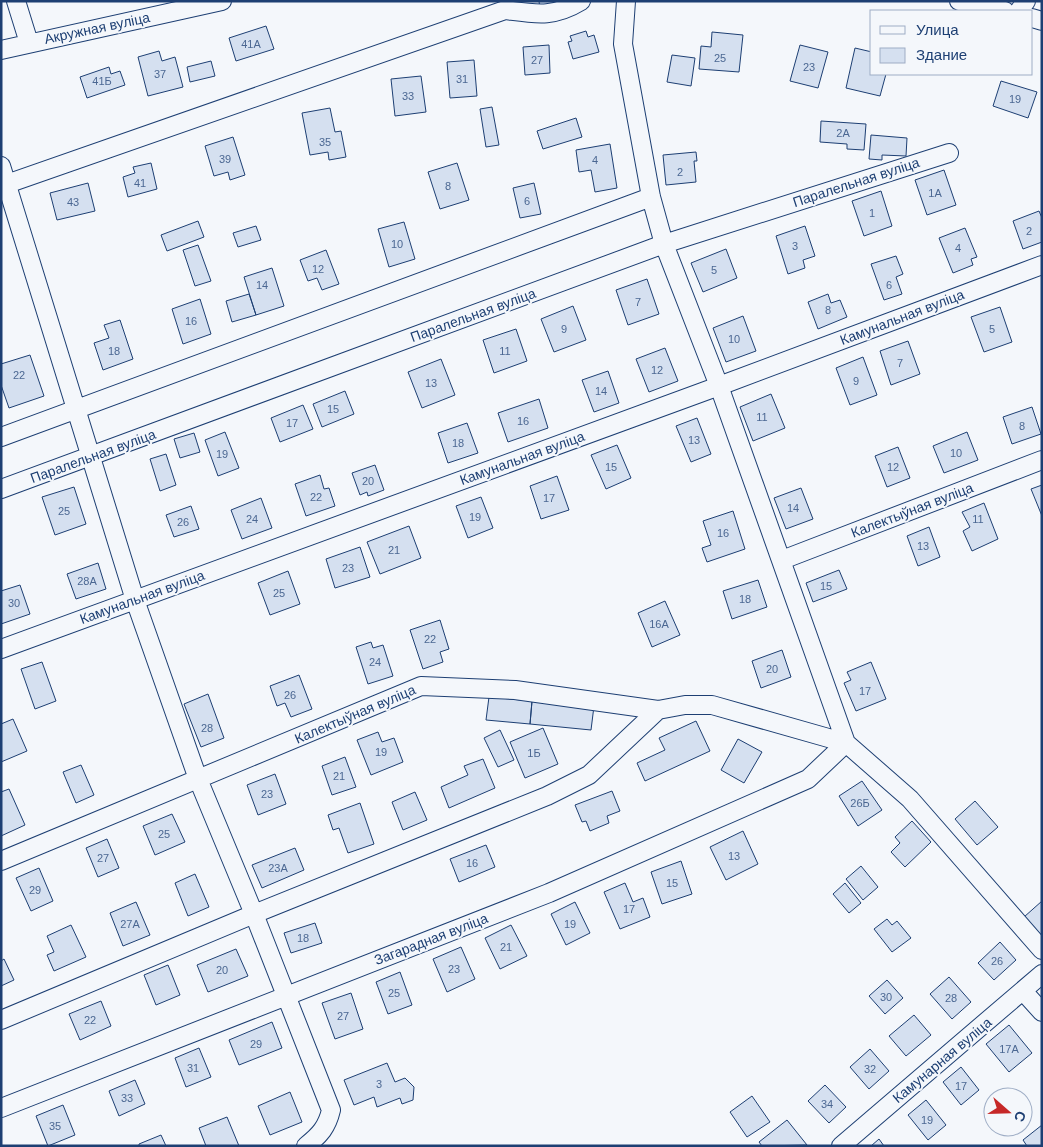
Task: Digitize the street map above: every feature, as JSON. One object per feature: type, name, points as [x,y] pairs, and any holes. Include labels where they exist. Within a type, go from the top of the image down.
[{"type":"street","points":[[16,1],[29,43]]},
{"type":"street","name":"Акружная вуліца","points":[[1,50],[183,5],[222,1]]},
{"type":"street","points":[[4,185],[506,10],[542,15],[565,11],[581,1]]},
{"type":"street","points":[[626,1],[623,44],[651,197],[664,244],[719,386],[846,743],[910,799],[1042,950]]},
{"type":"street","points":[[959,1],[1000,10]]},
{"type":"street","name":"Паралельная вуліца","points":[[1,489],[92,457],[664,244],[949,153]]},
{"type":"street","points":[[1,166],[4,185],[78,410],[135,600],[198,780],[254,914],[330,1110],[327,1125],[306,1146]]},
{"type":"street","points":[[1,437],[651,197]]},
{"type":"street","name":"Камунальная вуліца","points":[[1,649],[719,386],[1042,265]]},
{"type":"street","name":"Калектыўная вуліца","points":[[782,560],[1042,460]]},
{"type":"street","name":"Калектыўная вуліца","points":[[1,861],[421,686],[515,690],[658,710],[685,705],[712,705],[846,743]]},
{"type":"street","points":[[1,1020],[254,914],[547,796],[589,775],[658,710]]},
{"type":"street","name":"Загарадная вуліца","points":[[1,1108],[285,995],[549,894],[808,779],[846,743]]},
{"type":"street","name":"Камунарная вуліца","points":[[841,1146],[1042,974]]},
{"type":"street","points":[[1023,991],[1042,1012]]},
{"type":"building","points":[[539,1],[561,1],[540,10]]},
{"type":"building","points":[[266,26],[274,49],[236,61],[229,38]]},
{"type":"building","points":[[586,31],[588,37],[594,35],[599,52],[573,59],[568,42],[572,41],[570,36]]},
{"type":"building","points":[[712,32],[743,35],[739,72],[699,69],[701,46],[711,47]]},
{"type":"building","points":[[549,45],[550,73],[525,75],[523,47]]},
{"type":"building","points":[[800,45],[828,52],[818,88],[790,81]]},
{"type":"building","points":[[855,48],[870,52],[870,75],[886,75],[880,96],[846,88]]},
{"type":"building","points":[[159,51],[162,61],[175,57],[183,87],[148,96],[138,57]]},
{"type":"building","points":[[672,55],[695,58],[691,86],[667,82]]},
{"type":"building","points":[[474,60],[477,96],[450,98],[447,62]]},
{"type":"building","points":[[211,61],[215,76],[190,82],[187,67]]},
{"type":"building","points":[[109,67],[111,74],[120,71],[125,85],[87,98],[80,77]]},
{"type":"building","points":[[421,76],[426,112],[395,116],[391,79]]},
{"type":"building","points":[[1001,81],[1037,92],[1028,118],[993,106]]},
{"type":"building","points":[[492,107],[499,145],[486,147],[480,109]]},
{"type":"building","points":[[330,108],[335,132],[341,131],[346,157],[329,160],[328,152],[310,155],[302,113]]},
{"type":"building","points":[[576,118],[582,137],[543,149],[537,131]]},
{"type":"building","points":[[821,121],[866,124],[864,150],[847,149],[847,144],[820,142]]},
{"type":"building","points":[[871,135],[907,138],[906,156],[882,155],[882,160],[869,159]]},
{"type":"building","points":[[233,137],[245,175],[230,180],[228,172],[214,176],[205,146]]},
{"type":"building","points":[[610,144],[617,188],[595,192],[591,170],[579,172],[576,150]]},
{"type":"building","points":[[696,152],[697,161],[694,161],[696,182],[666,185],[663,155]]},
{"type":"building","points":[[151,163],[157,189],[128,197],[123,177],[135,173],[133,167]]},
{"type":"building","points":[[457,163],[469,200],[440,209],[428,172]]},
{"type":"building","points":[[944,170],[956,205],[927,215],[915,180]]},
{"type":"building","points":[[88,183],[95,211],[57,220],[50,193]]},
{"type":"building","points":[[534,183],[541,214],[520,218],[513,188]]},
{"type":"building","points":[[881,191],[892,226],[864,236],[852,201]]},
{"type":"building","points":[[1039,211],[1042,218],[1042,242],[1023,249],[1013,221]]},
{"type":"building","points":[[198,221],[204,237],[167,251],[161,235]]},
{"type":"building","points":[[404,222],[415,259],[389,267],[378,229]]},
{"type":"building","points":[[256,226],[261,240],[238,247],[233,233]]},
{"type":"building","points":[[805,226],[815,256],[803,260],[805,268],[788,274],[776,236]]},
{"type":"building","points":[[965,228],[977,257],[971,259],[973,265],[953,273],[939,238]]},
{"type":"building","points":[[198,245],[211,281],[195,286],[183,250]]},
{"type":"building","points":[[726,249],[737,278],[703,292],[691,263]]},
{"type":"building","points":[[326,250],[339,284],[322,290],[317,278],[308,281],[300,260]]},
{"type":"building","points":[[896,256],[903,274],[896,277],[902,294],[884,300],[871,264]]},
{"type":"building","points":[[272,268],[284,306],[256,315],[244,277]]},
{"type":"building","points":[[647,279],[659,314],[628,325],[616,290]]},
{"type":"building","points":[[249,294],[256,315],[232,322],[226,301]]},
{"type":"building","points":[[828,294],[831,303],[840,300],[847,317],[818,329],[808,302]]},
{"type":"building","points":[[200,299],[211,334],[183,344],[172,309]]},
{"type":"building","points":[[573,306],[586,340],[554,352],[541,319]]},
{"type":"building","points":[[1000,307],[1012,342],[984,352],[971,317]]},
{"type":"building","points":[[743,316],[756,351],[726,362],[713,328]]},
{"type":"building","points":[[120,320],[133,359],[103,370],[94,343],[109,338],[104,325]]},
{"type":"building","points":[[516,329],[527,361],[494,373],[483,340]]},
{"type":"building","points":[[908,341],[920,374],[891,385],[880,351]]},
{"type":"building","points":[[665,348],[678,381],[649,392],[636,359]]},
{"type":"building","points":[[30,355],[44,396],[9,408],[1,385],[1,364]]},
{"type":"building","points":[[863,357],[877,395],[850,405],[836,368]]},
{"type":"building","points":[[441,359],[455,395],[422,408],[408,372]]},
{"type":"building","points":[[608,371],[619,403],[594,412],[582,380]]},
{"type":"building","points":[[345,391],[354,414],[322,427],[313,404]]},
{"type":"building","points":[[771,394],[785,428],[753,441],[740,407]]},
{"type":"building","points":[[539,399],[548,428],[508,442],[498,413]]},
{"type":"building","points":[[303,405],[313,429],[280,442],[271,418]]},
{"type":"building","points":[[1032,407],[1041,434],[1012,444],[1003,417]]},
{"type":"building","points":[[697,418],[711,454],[691,462],[676,426]]},
{"type":"building","points":[[467,423],[478,453],[448,463],[438,433]]},
{"type":"building","points":[[225,432],[239,468],[218,476],[205,440]]},
{"type":"building","points":[[967,432],[978,460],[944,473],[933,446]]},
{"type":"building","points":[[194,433],[200,452],[180,458],[174,439]]},
{"type":"building","points":[[617,445],[631,478],[606,489],[591,455]]},
{"type":"building","points":[[898,447],[910,478],[887,487],[875,456]]},
{"type":"building","points":[[166,454],[176,485],[160,491],[150,459]]},
{"type":"building","points":[[375,465],[384,490],[368,496],[367,492],[360,495],[352,473]]},
{"type":"building","points":[[320,475],[324,489],[329,488],[335,506],[306,516],[295,484]]},
{"type":"building","points":[[557,476],[569,510],[541,519],[530,486]]},
{"type":"building","points":[[1042,485],[1042,516],[1031,489]]},
{"type":"building","points":[[74,487],[86,524],[55,535],[42,497]]},
{"type":"building","points":[[801,488],[813,519],[786,529],[774,498]]},
{"type":"building","points":[[481,497],[493,528],[468,538],[456,506]]},
{"type":"building","points":[[261,498],[272,528],[242,539],[231,510]]},
{"type":"building","points":[[984,503],[998,539],[972,551],[963,531],[970,527],[962,512]]},
{"type":"building","points":[[191,506],[199,529],[174,537],[166,515]]},
{"type":"building","points":[[733,511],[745,549],[707,562],[702,548],[711,545],[703,521]]},
{"type":"building","points":[[409,526],[421,558],[380,574],[367,542]]},
{"type":"building","points":[[929,527],[940,557],[918,566],[907,536]]},
{"type":"building","points":[[360,547],[370,577],[335,588],[326,559]]},
{"type":"building","points":[[98,563],[106,589],[76,599],[67,574]]},
{"type":"building","points":[[839,570],[847,589],[813,602],[806,583]]},
{"type":"building","points":[[288,571],[300,604],[270,615],[258,583]]},
{"type":"building","points":[[758,580],[767,607],[732,619],[723,591]]},
{"type":"building","points":[[20,585],[30,614],[1,624],[1,591]]},
{"type":"building","points":[[665,601],[680,635],[652,647],[638,613]]},
{"type":"building","points":[[440,620],[449,649],[440,652],[443,662],[423,669],[410,630]]},
{"type":"building","points":[[371,642],[373,648],[383,645],[393,676],[368,684],[356,647]]},
{"type":"building","points":[[782,650],[791,677],[761,688],[752,661]]},
{"type":"building","points":[[42,662],[56,701],[35,709],[21,669]]},
{"type":"building","points":[[871,662],[886,699],[856,711],[844,683],[851,680],[847,672]]},
{"type":"building","points":[[299,675],[312,709],[291,717],[285,703],[277,706],[270,686]]},
{"type":"building","points":[[208,694],[224,738],[201,747],[184,704]]},
{"type":"building","points":[[489,697],[532,701],[530,724],[486,720]]},
{"type":"building","points":[[532,701],[594,706],[591,730],[530,724]]},
{"type":"building","points":[[13,719],[27,751],[1,762],[1,724]]},
{"type":"building","points":[[696,721],[710,751],[645,781],[637,763],[665,750],[659,738]]},
{"type":"building","points":[[543,728],[558,764],[525,778],[510,742]]},
{"type":"building","points":[[500,730],[514,760],[498,767],[484,738]]},
{"type":"building","points":[[378,732],[382,742],[394,738],[403,762],[371,775],[357,740]]},
{"type":"building","points":[[738,739],[762,752],[744,783],[721,770]]},
{"type":"building","points":[[345,757],[356,787],[332,795],[322,766]]},
{"type":"building","points":[[483,759],[495,788],[449,808],[441,787],[468,775],[464,766]]},
{"type":"building","points":[[81,765],[94,795],[76,803],[63,772]]},
{"type":"building","points":[[275,774],[286,804],[258,815],[247,785]]},
{"type":"building","points":[[862,781],[882,810],[858,826],[839,796]]},
{"type":"building","points":[[9,789],[25,825],[1,836],[1,792]]},
{"type":"building","points":[[612,791],[620,811],[607,816],[609,823],[590,831],[586,821],[582,822],[575,805]]},
{"type":"building","points":[[415,792],[427,820],[403,830],[392,802]]},
{"type":"building","points":[[975,801],[998,827],[977,845],[955,819]]},
{"type":"building","points":[[360,803],[374,844],[348,853],[339,828],[333,830],[328,815]]},
{"type":"building","points":[[172,814],[185,842],[155,855],[143,826]]},
{"type":"building","points":[[912,821],[931,842],[905,867],[891,852],[900,843],[895,837]]},
{"type":"building","points":[[743,831],[758,864],[726,880],[710,847]]},
{"type":"building","points":[[107,839],[119,868],[98,877],[86,848]]},
{"type":"building","points":[[486,845],[495,867],[459,882],[450,859]]},
{"type":"building","points":[[295,848],[304,870],[262,888],[252,865]]},
{"type":"building","points":[[681,861],[692,894],[662,904],[651,872]]},
{"type":"building","points":[[861,866],[878,887],[863,900],[846,879]]},
{"type":"building","points":[[39,868],[53,901],[31,911],[16,878]]},
{"type":"building","points":[[195,874],[209,907],[188,916],[175,883]]},
{"type":"building","points":[[625,883],[633,902],[643,898],[650,917],[620,929],[604,892]]},
{"type":"building","points":[[845,883],[861,903],[849,913],[833,894]]},
{"type":"building","points":[[1042,901],[1042,937],[1024,917]]},
{"type":"building","points":[[136,902],[150,935],[123,946],[110,913]]},
{"type":"building","points":[[575,902],[590,933],[566,945],[551,914]]},
{"type":"building","points":[[887,919],[892,925],[897,921],[911,938],[892,952],[874,929]]},
{"type":"building","points":[[315,923],[322,943],[291,953],[284,933]]},
{"type":"building","points":[[71,925],[86,957],[54,971],[47,955],[54,952],[47,936]]},
{"type":"building","points":[[511,925],[527,956],[500,969],[485,938]]},
{"type":"building","points":[[1000,942],[1016,960],[994,980],[978,963]]},
{"type":"building","points":[[461,947],[475,979],[447,992],[433,959]]},
{"type":"building","points":[[236,949],[248,976],[208,992],[197,965]]},
{"type":"building","points":[[4,959],[14,980],[1,986],[1,961]]},
{"type":"building","points":[[168,965],[180,995],[156,1005],[144,975]]},
{"type":"building","points":[[400,972],[412,1005],[388,1014],[376,982]]},
{"type":"building","points":[[949,977],[971,1002],[952,1019],[930,994]]},
{"type":"building","points":[[887,980],[903,998],[885,1014],[869,996]]},
{"type":"building","points":[[351,993],[363,1029],[335,1039],[322,1003]]},
{"type":"building","points":[[101,1001],[111,1026],[80,1040],[69,1014]]},
{"type":"building","points":[[914,1015],[931,1035],[906,1056],[889,1036]]},
{"type":"building","points":[[272,1022],[282,1048],[239,1065],[229,1040]]},
{"type":"building","points":[[1009,1025],[1032,1053],[1009,1072],[986,1044]]},
{"type":"building","points":[[199,1048],[211,1077],[186,1087],[175,1058]]},
{"type":"building","points":[[870,1049],[889,1071],[869,1089],[850,1067]]},
{"type":"building","points":[[387,1063],[395,1082],[405,1078],[414,1087],[413,1100],[402,1104],[400,1098],[377,1107],[374,1097],[354,1105],[344,1080]]},
{"type":"building","points":[[961,1067],[979,1090],[961,1105],[943,1082]]},
{"type":"building","points":[[135,1080],[145,1104],[119,1116],[109,1091]]},
{"type":"building","points":[[825,1085],[846,1107],[829,1123],[808,1101]]},
{"type":"building","points":[[290,1092],[302,1122],[270,1135],[258,1106]]},
{"type":"building","points":[[752,1096],[770,1122],[747,1137],[730,1112]]},
{"type":"building","points":[[926,1100],[946,1125],[928,1140],[908,1115]]},
{"type":"building","points":[[63,1105],[75,1135],[48,1146],[36,1116]]},
{"type":"building","points":[[227,1117],[239,1146],[206,1146],[199,1128]]},
{"type":"building","points":[[787,1120],[807,1145],[762,1146],[759,1142]]},
{"type":"building","points":[[1042,1125],[1042,1146],[1027,1146],[1023,1140],[1027,1137],[1033,1137],[1033,1132]]},
{"type":"building","points":[[161,1135],[166,1146],[139,1146],[139,1144]]},
{"type":"building","points":[[879,1139],[884,1146],[871,1146]]}]
